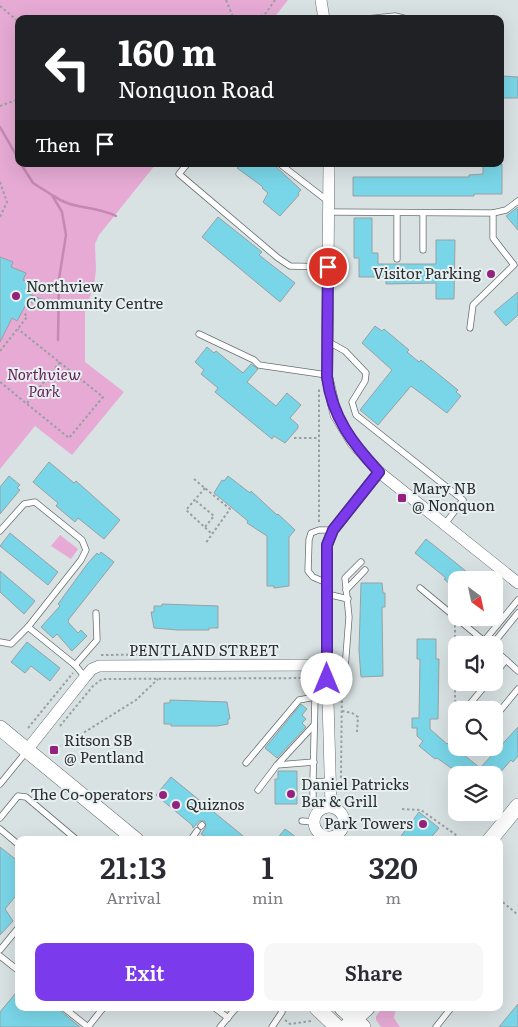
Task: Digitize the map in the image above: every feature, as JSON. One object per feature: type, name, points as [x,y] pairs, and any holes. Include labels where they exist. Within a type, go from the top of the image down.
[{"type":"main road","points":[[0,728],[131,836]]},
{"type":"main road","points":[[493,836],[518,806]]},
{"type":"main road","points":[[324,1020],[336,1011]]},
{"type":"main road","points":[[343,1011],[354,1024],[365,1011]]},
{"type":"street","points":[[321,0],[323,15]]},
{"type":"street","points":[[329,167],[327,341],[323,375],[332,403],[353,444],[379,472],[517,580]]},
{"type":"street","points":[[331,806],[336,783],[329,750],[325,671],[327,545],[333,530],[379,472]]},
{"type":"street","name":"PENTLAND STREET","points":[[27,750],[79,670],[99,666],[325,671]]},
{"type":"street","points":[[324,836],[318,832],[314,822],[318,812],[331,806],[337,808],[344,818],[341,831],[333,836]]},
{"type":"lane","points":[[185,167],[179,174],[278,258],[290,266],[328,267]]},
{"type":"lane","points":[[283,167],[329,207],[396,213],[493,214],[506,210],[518,201]]},
{"type":"lane","points":[[396,213],[397,259]]},
{"type":"lane","points":[[423,213],[423,250]]},
{"type":"lane","points":[[470,328],[473,305],[514,265],[493,238],[493,214]]},
{"type":"lane","points":[[199,334],[254,360],[259,365],[323,375]]},
{"type":"lane","points":[[327,341],[345,352],[366,373],[365,381],[352,402],[356,415],[463,500],[444,524]]},
{"type":"lane","points":[[0,531],[24,504],[35,502],[82,540],[86,550],[81,560],[28,627],[11,644],[0,642]]},
{"type":"lane","points":[[333,530],[319,530],[311,534],[309,540],[308,571],[327,589],[348,599]]},
{"type":"lane","points":[[325,671],[342,677],[347,659],[348,599],[345,578],[361,562]]},
{"type":"lane","points":[[346,590],[365,570]]},
{"type":"lane","points":[[420,588],[448,611]]},
{"type":"lane","points":[[493,636],[518,600]]},
{"type":"lane","points":[[28,627],[79,670],[97,640],[96,613]]},
{"type":"lane","points":[[496,636],[518,613]]},
{"type":"lane","points":[[466,626],[478,636]]},
{"type":"lane","points":[[503,657],[518,671]]},
{"type":"lane","points":[[503,664],[506,660]]},
{"type":"lane","points":[[503,707],[518,689]]},
{"type":"lane","points":[[472,701],[481,691]]},
{"type":"lane","points":[[246,763],[298,700],[327,696]]},
{"type":"lane","points":[[313,800],[315,697]]},
{"type":"lane","points":[[258,790],[277,765],[314,725]]},
{"type":"lane","points":[[314,732],[328,731]]},
{"type":"lane","points":[[0,784],[27,750]]},
{"type":"lane","points":[[314,751],[329,750]]},
{"type":"lane","points":[[277,765],[314,762]]},
{"type":"lane","points":[[313,782],[336,783]]},
{"type":"lane","points":[[0,818],[18,796],[26,796],[72,836]]},
{"type":"lane","points":[[302,821],[314,822]]},
{"type":"lane","points":[[194,836],[200,828]]},
{"type":"lane","points":[[0,829],[15,842]]},
{"type":"lane","points":[[0,950],[15,933]]},
{"type":"lane","points":[[0,956],[15,968]]},
{"type":"lane","points":[[68,1011],[88,1027],[101,1011]]},
{"type":"lane","points":[[219,1011],[228,1018]]},
{"type":"lane","points":[[220,1027],[234,1011]]},
{"type":"lane","points":[[272,1027],[280,1015],[280,1011]]},
{"type":"lane","points":[[436,1027],[449,1011]]},
{"type":"path","points":[[226,0],[232,15]]},
{"type":"path","points":[[263,15],[275,0]]},
{"type":"path","points":[[0,6],[15,19]]},
{"type":"path","points":[[0,106],[15,100]]},
{"type":"path","points":[[0,182],[6,202],[0,218]]},
{"type":"path","points":[[0,351],[28,316],[24,312]]},
{"type":"path","points":[[0,382],[69,438],[103,397],[18,329]]},
{"type":"path","points":[[27,404],[60,362]]},
{"type":"path","points":[[319,530],[319,438],[323,375]]},
{"type":"path","points":[[294,438],[319,438]]},
{"type":"path","points":[[194,479],[230,509],[205,544]]},
{"type":"path","points":[[205,488],[186,510],[212,534]]},
{"type":"path","points":[[195,500],[214,516],[205,527]]},
{"type":"path","points":[[455,626],[455,701]]},
{"type":"path","points":[[99,655],[219,654]]},
{"type":"path","points":[[28,728],[79,670]]},
{"type":"path","points":[[58,729],[92,686],[102,679],[318,678],[325,671],[342,677],[342,711],[336,783]]},
{"type":"path","points":[[53,748],[64,745],[136,700],[159,678]]},
{"type":"path","points":[[342,711],[352,713],[358,717],[357,732]]},
{"type":"path","points":[[402,810],[421,810],[457,836]]},
{"type":"path","points":[[503,902],[517,914]]},
{"type":"path","points":[[280,1015],[290,1024],[324,1020]]},
{"type":"green space","name":"Northview Park","points":[[0,0],[288,0],[276,15],[15,15],[15,167],[154,167],[99,235],[95,244],[96,270],[94,286],[85,310],[85,362],[124,392],[72,455],[35,426],[0,469]]},
{"type":"green space","points":[[60,535],[78,549],[71,559],[51,546]]},
{"type":"green space","points":[[380,1011],[395,1011],[394,1018],[400,1027],[381,1027],[376,1020],[376,1016]]},
{"type":"building","points":[[504,76],[518,77],[518,98],[504,98]]},
{"type":"building","points":[[276,167],[301,190],[298,193],[299,195],[280,216],[263,202],[268,193],[263,187],[237,168]]},
{"type":"building","points":[[483,167],[502,167],[502,194],[474,194],[474,196],[353,196],[353,177],[469,177],[469,175],[483,174]]},
{"type":"building","points":[[518,207],[518,230],[506,216]]},
{"type":"building","points":[[218,217],[262,252],[259,255],[295,283],[280,302],[202,237]]},
{"type":"building","points":[[354,218],[372,218],[372,253],[378,253],[378,264],[436,264],[436,240],[455,240],[454,299],[436,299],[436,283],[386,284],[386,277],[359,277],[359,258],[354,258]]},
{"type":"building","name":"Northview Community Centre","points":[[0,257],[13,262],[11,267],[26,273],[23,280],[33,284],[29,294],[46,301],[44,307],[28,301],[17,321],[12,318],[0,342]]},
{"type":"building","points":[[518,292],[518,315],[506,326],[494,312]]},
{"type":"building","points":[[375,326],[382,331],[384,329],[409,350],[407,352],[419,362],[421,360],[458,390],[456,392],[461,396],[447,413],[411,386],[378,425],[360,410],[392,370],[362,343]]},
{"type":"building","points":[[207,347],[214,353],[216,351],[243,373],[251,364],[258,369],[247,382],[276,406],[287,393],[301,405],[290,418],[298,425],[298,428],[285,443],[274,436],[272,439],[215,392],[218,388],[201,374],[204,370],[195,362]]},
{"type":"building","points":[[49,462],[74,483],[76,481],[120,520],[104,539],[78,518],[75,522],[56,506],[58,503],[33,482]]},
{"type":"building","points":[[9,476],[20,485],[17,488],[20,490],[0,514],[0,487]]},
{"type":"building","points":[[228,476],[250,493],[251,491],[295,530],[289,537],[289,586],[274,588],[274,586],[267,586],[267,536],[247,523],[248,521],[214,493],[222,480],[224,481]]},
{"type":"building","points":[[10,533],[58,572],[48,585],[0,546]]},
{"type":"building","points":[[426,539],[466,571],[448,571],[448,582],[444,579],[446,578],[415,553]]},
{"type":"building","points":[[101,552],[114,562],[69,619],[68,622],[78,633],[81,630],[87,636],[72,651],[57,634],[53,638],[41,627],[60,606],[58,604],[88,563],[97,553],[99,555]]},
{"type":"building","points":[[0,571],[35,601],[24,614],[0,592]]},
{"type":"building","points":[[361,583],[382,583],[383,593],[385,593],[385,607],[382,607],[383,676],[361,677],[359,651]]},
{"type":"building","points":[[162,604],[218,606],[218,628],[209,628],[209,630],[178,630],[154,628],[151,612],[154,612],[154,606],[162,606]]},
{"type":"building","points":[[417,639],[436,639],[436,659],[439,659],[438,719],[430,719],[430,729],[448,743],[448,756],[465,756],[478,766],[448,766],[437,758],[435,759],[419,746],[423,741],[417,736],[417,728],[412,728],[412,718],[419,718],[420,659],[417,659]]},
{"type":"building","points":[[27,642],[60,668],[50,681],[31,666],[25,673],[11,662]]},
{"type":"building","points":[[170,700],[227,702],[230,719],[228,719],[228,724],[217,726],[171,726],[171,724],[164,724],[164,703],[170,703]]},
{"type":"building","points":[[301,704],[307,709],[302,715],[306,719],[302,723],[306,727],[277,758],[265,748]]},
{"type":"building","points":[[518,727],[518,756],[513,762],[511,760],[503,769],[503,766],[482,766],[491,756],[503,756],[503,743]]},
{"type":"building","points":[[278,771],[297,771],[297,804],[275,804],[275,779],[278,779]]},
{"type":"building","points":[[171,777],[243,836],[204,836],[201,834],[206,827],[205,821],[199,821],[193,828],[192,825],[156,795]]},
{"type":"building","name":"Park Towers","points":[[419,812],[439,828],[432,836],[401,836]]},
{"type":"building","points":[[285,829],[295,836],[279,836]]},
{"type":"building","points":[[0,847],[15,859],[15,897],[5,909],[13,921],[0,935]]},
{"type":"building","points":[[15,994],[15,1011],[61,1011],[80,1027],[0,1027],[0,1012]]},
{"type":"building","points":[[518,1004],[518,1027],[499,1027]]},
{"type":"waterway","points":[[0,127],[15,153]]},
{"type":"waterway","points":[[23,167],[33,183],[52,195],[62,212],[66,235],[59,279],[58,340]]},
{"type":"waterway","points":[[54,196],[76,206],[100,210],[116,216]]},
{"type":"place","name":"Visitor Parking","points":[[491,274]]},
{"type":"place","name":"Northview Community Centre","points":[[16,296]]},
{"type":"place","name":"Mary NB @ Nonquon","points":[[402,498]]},
{"type":"place","name":"Ritson SB @ Pentland","points":[[54,750]]},
{"type":"place","name":"Daniel Patricks Bar & Grill","points":[[291,794]]},
{"type":"place","name":"The Co-operators","points":[[163,795]]},
{"type":"place","name":"Quiznos","points":[[176,805]]},
{"type":"place","name":"Park Towers","points":[[423,824]]},
{"type":"route","points":[[327,679],[327,545],[333,530],[379,472],[353,444],[336,414],[329,392],[327,377],[328,267]]}]
